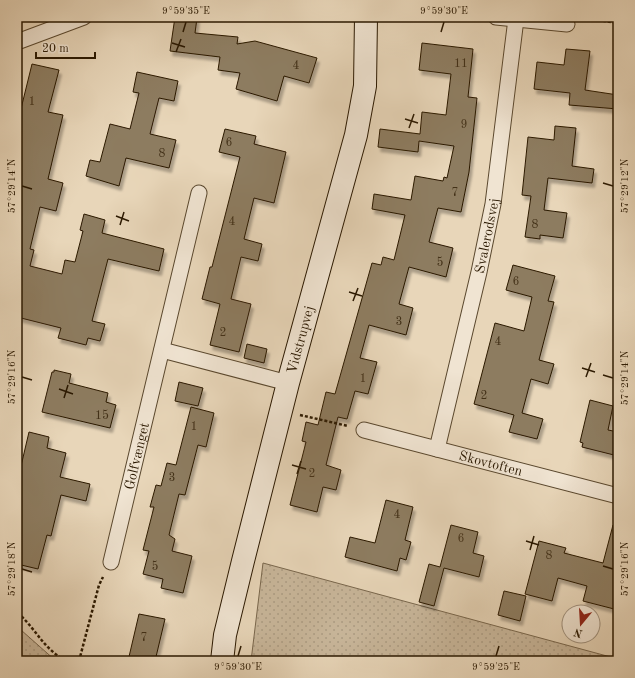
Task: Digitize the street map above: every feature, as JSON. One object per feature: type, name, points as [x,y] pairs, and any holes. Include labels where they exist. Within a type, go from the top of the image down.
[{"type":"street","points":[[17,42],[84,17]]},
{"type":"street","name":"Vidstrupvej","points":[[222,661],[225,635],[281,410],[356,135],[365,86],[366,17]]},
{"type":"street","points":[[496,17],[571,21]]},
{"type":"street","name":"Svalerodsvej","points":[[437,449],[479,272],[493,204],[516,19]]},
{"type":"street","name":"Golfvænget","points":[[111,562],[200,193]]},
{"type":"street","points":[[162,350],[288,383]]},
{"type":"street","name":"Skovtoften","points":[[364,430],[618,496]]},
{"type":"path","points":[[571,21],[618,23]]},
{"type":"path","points":[[281,410],[364,430]]},
{"type":"path","points":[[79,661],[99,584],[111,562]]},
{"type":"path","points":[[17,615],[20,615],[27,622],[40,641],[66,661]]},
{"type":"shaded area","points":[[263,563],[618,659],[618,661],[251,661]]},
{"type":"shaded area","points":[[17,629],[21,630],[56,661],[17,661]]},
{"type":"building","points":[[175,17],[197,18],[195,33],[238,37],[237,44],[255,41],[317,58],[309,83],[284,76],[277,101],[236,89],[240,73],[218,70],[220,57],[170,51]]},
{"type":"building","points":[[422,43],[473,49],[468,97],[477,98],[469,172],[461,212],[438,208],[429,242],[453,248],[446,277],[409,267],[399,304],[413,308],[406,335],[369,325],[360,358],[377,362],[368,394],[355,391],[347,419],[338,417],[326,465],[341,470],[336,490],[323,487],[317,512],[290,505],[306,442],[302,441],[306,422],[318,425],[326,392],[335,394],[372,263],[381,265],[383,257],[394,260],[405,215],[372,209],[374,194],[411,200],[415,176],[443,181],[444,177],[447,178],[454,146],[419,141],[418,152],[378,147],[380,129],[420,134],[422,112],[446,115],[451,74],[419,70]]},
{"type":"building","points":[[566,49],[590,51],[585,90],[618,95],[618,109],[569,105],[570,93],[534,89],[537,62],[564,65]]},
{"type":"building","points":[[32,64],[59,70],[48,112],[63,115],[48,179],[63,183],[56,211],[40,207],[30,249],[34,250],[30,266],[62,274],[65,260],[75,262],[83,231],[80,230],[84,214],[105,220],[102,233],[164,249],[159,271],[108,259],[92,321],[105,324],[100,341],[88,338],[86,345],[58,338],[61,328],[17,317],[17,125]]},
{"type":"building","points":[[137,72],[178,81],[174,101],[159,98],[150,134],[176,140],[169,168],[126,158],[119,186],[86,176],[90,160],[100,162],[110,124],[130,129],[139,93],[133,92]]},
{"type":"building","points":[[555,126],[576,128],[572,166],[594,169],[592,183],[548,178],[544,210],[567,213],[563,238],[540,235],[540,239],[525,237],[531,196],[522,195],[528,137],[554,140]]},
{"type":"building","points":[[225,129],[256,136],[254,144],[286,152],[274,203],[254,198],[244,239],[262,244],[258,261],[241,257],[231,299],[251,304],[239,352],[210,345],[220,304],[202,299],[210,267],[212,267],[240,157],[219,152]]},
{"type":"building","points":[[513,265],[555,276],[548,301],[554,302],[539,360],[554,364],[548,384],[531,379],[522,413],[543,419],[537,439],[509,432],[514,415],[474,404],[495,323],[524,331],[532,297],[506,290]]},
{"type":"building","points":[[247,344],[267,349],[264,363],[244,358]]},
{"type":"building","points":[[54,370],[71,374],[69,383],[108,393],[106,402],[116,405],[110,428],[42,412],[52,372],[54,372]]},
{"type":"building","points":[[179,382],[203,388],[198,406],[175,401]]},
{"type":"building","points":[[590,400],[613,406],[608,430],[618,432],[618,456],[582,447],[583,443],[580,442]]},
{"type":"building","points":[[191,407],[214,413],[206,447],[198,445],[185,495],[179,494],[169,535],[175,539],[172,551],[192,556],[183,593],[161,588],[163,579],[143,574],[149,551],[143,550],[154,507],[150,507],[156,485],[161,486],[167,463],[176,465]]},
{"type":"building","points":[[29,432],[49,437],[47,448],[66,453],[60,477],[90,484],[86,501],[61,495],[51,536],[47,535],[38,569],[17,564],[17,483]]},
{"type":"building","points":[[386,500],[413,507],[405,540],[411,542],[406,560],[400,558],[397,571],[345,557],[350,537],[375,543]]},
{"type":"building","points":[[451,525],[478,532],[473,553],[484,556],[479,577],[444,568],[434,606],[419,602],[429,564],[440,567]]},
{"type":"building","points":[[613,525],[618,526],[618,610],[601,606],[601,604],[583,601],[587,586],[558,578],[552,601],[525,594],[539,541],[566,548],[564,553],[603,563]]},
{"type":"building","points":[[504,591],[526,596],[520,621],[498,615]]},
{"type":"building","points":[[139,614],[165,619],[155,661],[128,661]]}]
